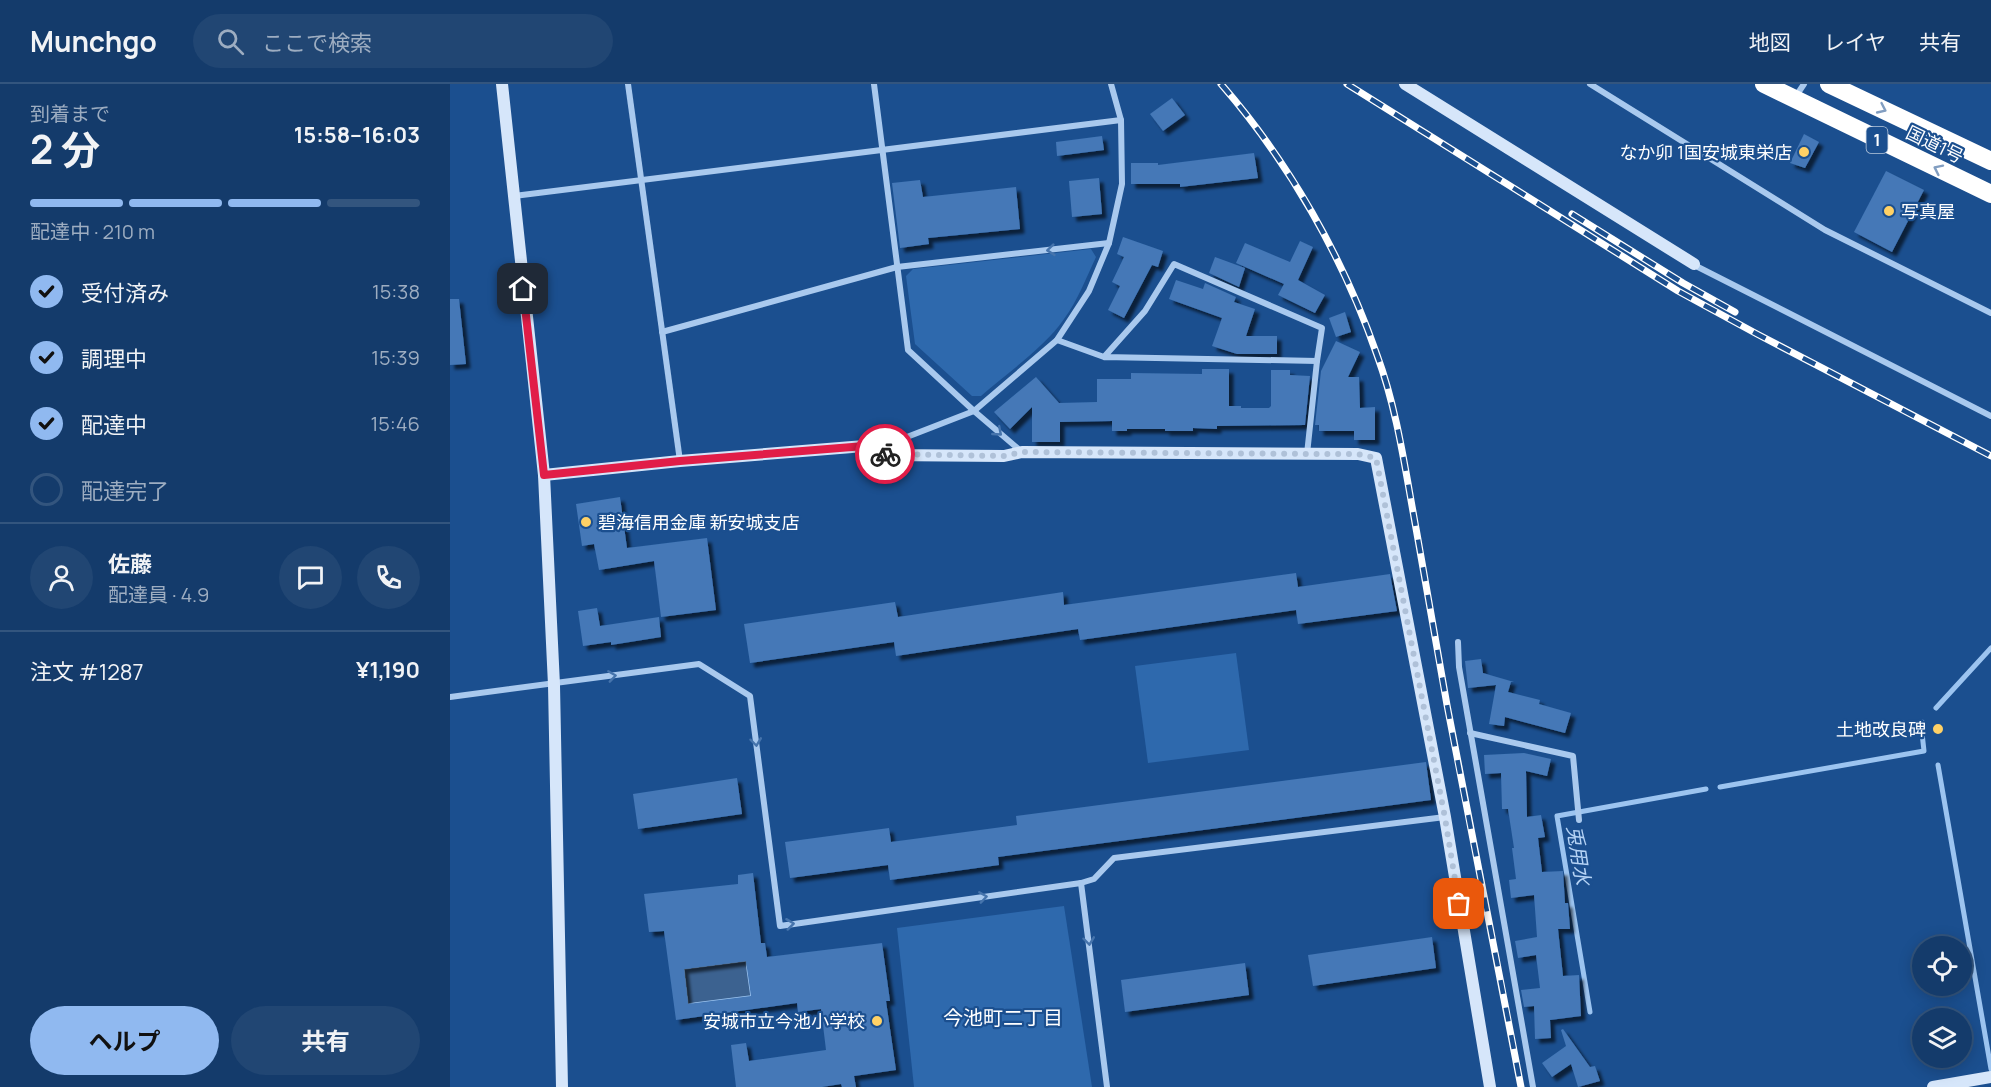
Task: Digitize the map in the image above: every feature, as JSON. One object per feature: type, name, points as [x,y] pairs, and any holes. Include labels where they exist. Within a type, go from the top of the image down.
[{"type":"highway","name":"国道1号","points":[[1764,84],[1799,92],[1991,194]]},
{"type":"highway","name":"国道1号","points":[[1829,84],[1991,161]]},
{"type":"street","points":[[502,84],[544,475],[554,685],[562,1087]]},
{"type":"street","points":[[628,84],[680,461]]},
{"type":"street","points":[[874,84],[908,350],[974,411],[1023,452]]},
{"type":"street","points":[[544,475],[877,445],[894,442],[974,411],[1057,340],[1089,291],[1109,243],[1122,184],[1121,120],[1111,84]]},
{"type":"street","points":[[1405,84],[1694,264],[1991,416]]},
{"type":"street","points":[[1590,84],[1825,230],[1991,313]]},
{"type":"street","points":[[513,196],[1121,120]]},
{"type":"street","points":[[662,332],[897,267],[1109,243]]},
{"type":"street","points":[[1104,357],[1145,311],[1174,264],[1322,328],[1306,454]]},
{"type":"street","points":[[1057,340],[1104,357],[1317,361]]},
{"type":"street","points":[[877,445],[885,455],[1004,456],[1023,452],[1358,454],[1376,458],[1445,818],[1490,1087]]},
{"type":"street","points":[[1458,642],[1459,667],[1470,733],[1533,1087]]},
{"type":"street","points":[[450,697],[699,664],[750,696],[780,926],[1081,883],[1094,879],[1114,858],[1445,818]]},
{"type":"street","points":[[1470,733],[1573,756],[1579,820]]},
{"type":"street","points":[[1081,883],[1107,1087]]},
{"type":"street","points":[[1933,1087],[1991,1077]]},
{"type":"shaded area","points":[[1091,249],[1096,257],[1078,297],[1064,319],[1047,340],[981,396],[972,396],[915,344],[906,276],[913,269]]},
{"type":"shaded area","points":[[1236,653],[1249,750],[1148,763],[1135,666]]},
{"type":"shaded area","points":[[1064,906],[1092,1087],[914,1087],[897,928]]},
{"type":"shaded area","points":[[746,961],[751,996],[688,1004],[684,969]]},
{"type":"building","points":[[1172,98],[1185,115],[1163,131],[1150,114]]},
{"type":"building","name":"なか卯 1国安城東栄店","points":[[1804,134],[1819,142],[1805,168],[1790,163]]},
{"type":"building","points":[[1102,136],[1104,150],[1057,156],[1056,142]]},
{"type":"building","points":[[1254,153],[1258,178],[1180,187],[1180,184],[1131,184],[1131,163],[1158,163],[1158,165]]},
{"type":"building","name":"写真屋","points":[[1886,171],[1924,190],[1892,252],[1854,232]]},
{"type":"building","points":[[1099,178],[1102,214],[1072,217],[1069,181]]},
{"type":"building","points":[[920,180],[923,197],[1016,187],[1020,229],[928,238],[929,244],[900,248],[892,183]]},
{"type":"building","points":[[1123,237],[1163,251],[1158,267],[1152,265],[1124,318],[1108,310],[1120,286],[1112,282],[1124,257],[1117,254]]},
{"type":"building","points":[[1300,241],[1313,247],[1298,280],[1325,295],[1315,313],[1278,295],[1284,284],[1236,263],[1245,243],[1290,262]]},
{"type":"building","points":[[1215,257],[1245,268],[1239,287],[1209,273]]},
{"type":"building","points":[[1176,280],[1203,289],[1205,283],[1236,297],[1234,302],[1255,309],[1246,336],[1277,336],[1277,354],[1237,354],[1212,346],[1222,318],[1169,299]]},
{"type":"building","points":[[450,299],[459,299],[466,364],[450,365]]},
{"type":"building","points":[[1345,312],[1351,332],[1336,337],[1329,318]]},
{"type":"building","points":[[1336,341],[1360,352],[1348,377],[1359,377],[1360,408],[1375,407],[1375,440],[1354,440],[1354,431],[1319,431],[1319,425],[1315,425],[1321,371]]},
{"type":"building","points":[[1202,369],[1229,369],[1229,406],[1241,406],[1241,408],[1269,408],[1271,406],[1271,370],[1290,370],[1290,375],[1310,376],[1305,425],[1217,426],[1217,429],[1193,428],[1193,431],[1127,429],[1127,431],[1112,431],[1112,421],[1060,422],[1060,442],[1032,442],[1032,407],[1010,429],[994,412],[1036,377],[1059,403],[1097,402],[1097,379],[1131,379],[1131,373],[1202,374]]},
{"type":"building","points":[[620,497],[627,548],[707,538],[716,610],[661,617],[654,561],[599,570],[594,544],[582,546],[576,504]]},
{"type":"building","points":[[1296,573],[1298,587],[1390,574],[1397,611],[1298,624],[1296,610],[1080,640],[1078,629],[896,656],[894,642],[750,663],[744,624],[895,602],[898,617],[1063,592],[1064,605]]},
{"type":"building","points":[[597,608],[600,626],[659,617],[661,637],[611,645],[611,642],[583,646],[578,611]]},
{"type":"building","points":[[1481,659],[1483,673],[1514,682],[1511,682],[1508,692],[1540,700],[1539,704],[1571,713],[1565,733],[1505,717],[1504,726],[1489,724],[1496,685],[1468,688],[1465,661]]},
{"type":"building","points":[[1524,753],[1551,759],[1547,776],[1526,771],[1527,817],[1541,815],[1545,837],[1538,838],[1542,872],[1563,871],[1565,903],[1568,903],[1570,929],[1558,929],[1563,976],[1579,975],[1581,1016],[1550,1020],[1551,1038],[1535,1039],[1534,1006],[1524,1007],[1521,990],[1540,988],[1536,955],[1518,958],[1515,941],[1537,937],[1534,895],[1511,898],[1509,880],[1516,879],[1512,848],[1514,848],[1508,809],[1502,809],[1501,773],[1485,774],[1484,755]]},
{"type":"building","points":[[1426,762],[1431,800],[998,857],[999,865],[890,880],[888,865],[790,878],[785,842],[889,828],[891,842],[1017,825],[1016,816]]},
{"type":"building","points":[[737,778],[742,814],[638,829],[633,794]]},
{"type":"building","points":[[753,873],[761,943],[765,943],[767,957],[882,943],[890,1001],[886,1001],[896,1070],[854,1076],[856,1087],[842,1087],[841,1084],[822,1087],[736,1087],[731,1045],[746,1043],[749,1061],[826,1050],[821,1009],[798,1012],[797,1003],[676,1020],[664,931],[649,932],[644,894],[738,884],[738,875]],"holes":[[[746,961],[751,996],[688,1004],[684,969]]]},
{"type":"building","points":[[1432,937],[1436,968],[1313,986],[1308,955]]},
{"type":"building","points":[[1245,963],[1249,995],[1125,1012],[1121,980]]},
{"type":"building","points":[[1563,1029],[1590,1067],[1595,1066],[1600,1081],[1578,1087],[1571,1064],[1552,1077],[1542,1063],[1566,1046],[1561,1030]]},
{"type":"waterway","name":"兎用水","points":[[1936,708],[1991,648]]},
{"type":"waterway","name":"兎用水","points":[[1720,787],[1924,751],[1922,722]]},
{"type":"waterway","points":[[1938,765],[1991,1069]]},
{"type":"waterway","name":"兎用水","points":[[1590,1012],[1557,816],[1706,789]]},
{"type":"railway","points":[[1221,84],[1269,145],[1312,212],[1348,282],[1383,373],[1402,449],[1447,705],[1521,1087]]},
{"type":"railway","points":[[1347,84],[1678,291],[1991,456]]},
{"type":"railway","points":[[1572,214],[1683,283],[1735,312]]},
{"type":"way so far","points":[[885,454],[1004,456],[1023,452],[1358,454],[1376,458],[1445,818],[1459,904]]},
{"type":"place","name":"なか卯 1国安城東栄店","points":[[1804,152]]},
{"type":"place","name":"写真屋","points":[[1889,211]]},
{"type":"place","name":"碧海信用金庫 新安城支店","points":[[586,522]]},
{"type":"place","name":"土地改良碑","points":[[1938,729]]},
{"type":"place","name":"安城市立今池小学校","points":[[877,1021]]},
{"type":"district","name":"今池町二丁目","points":[[1003,1017]]},
{"type":"route","points":[[523,289],[544,475],[877,445],[885,454]]}]
